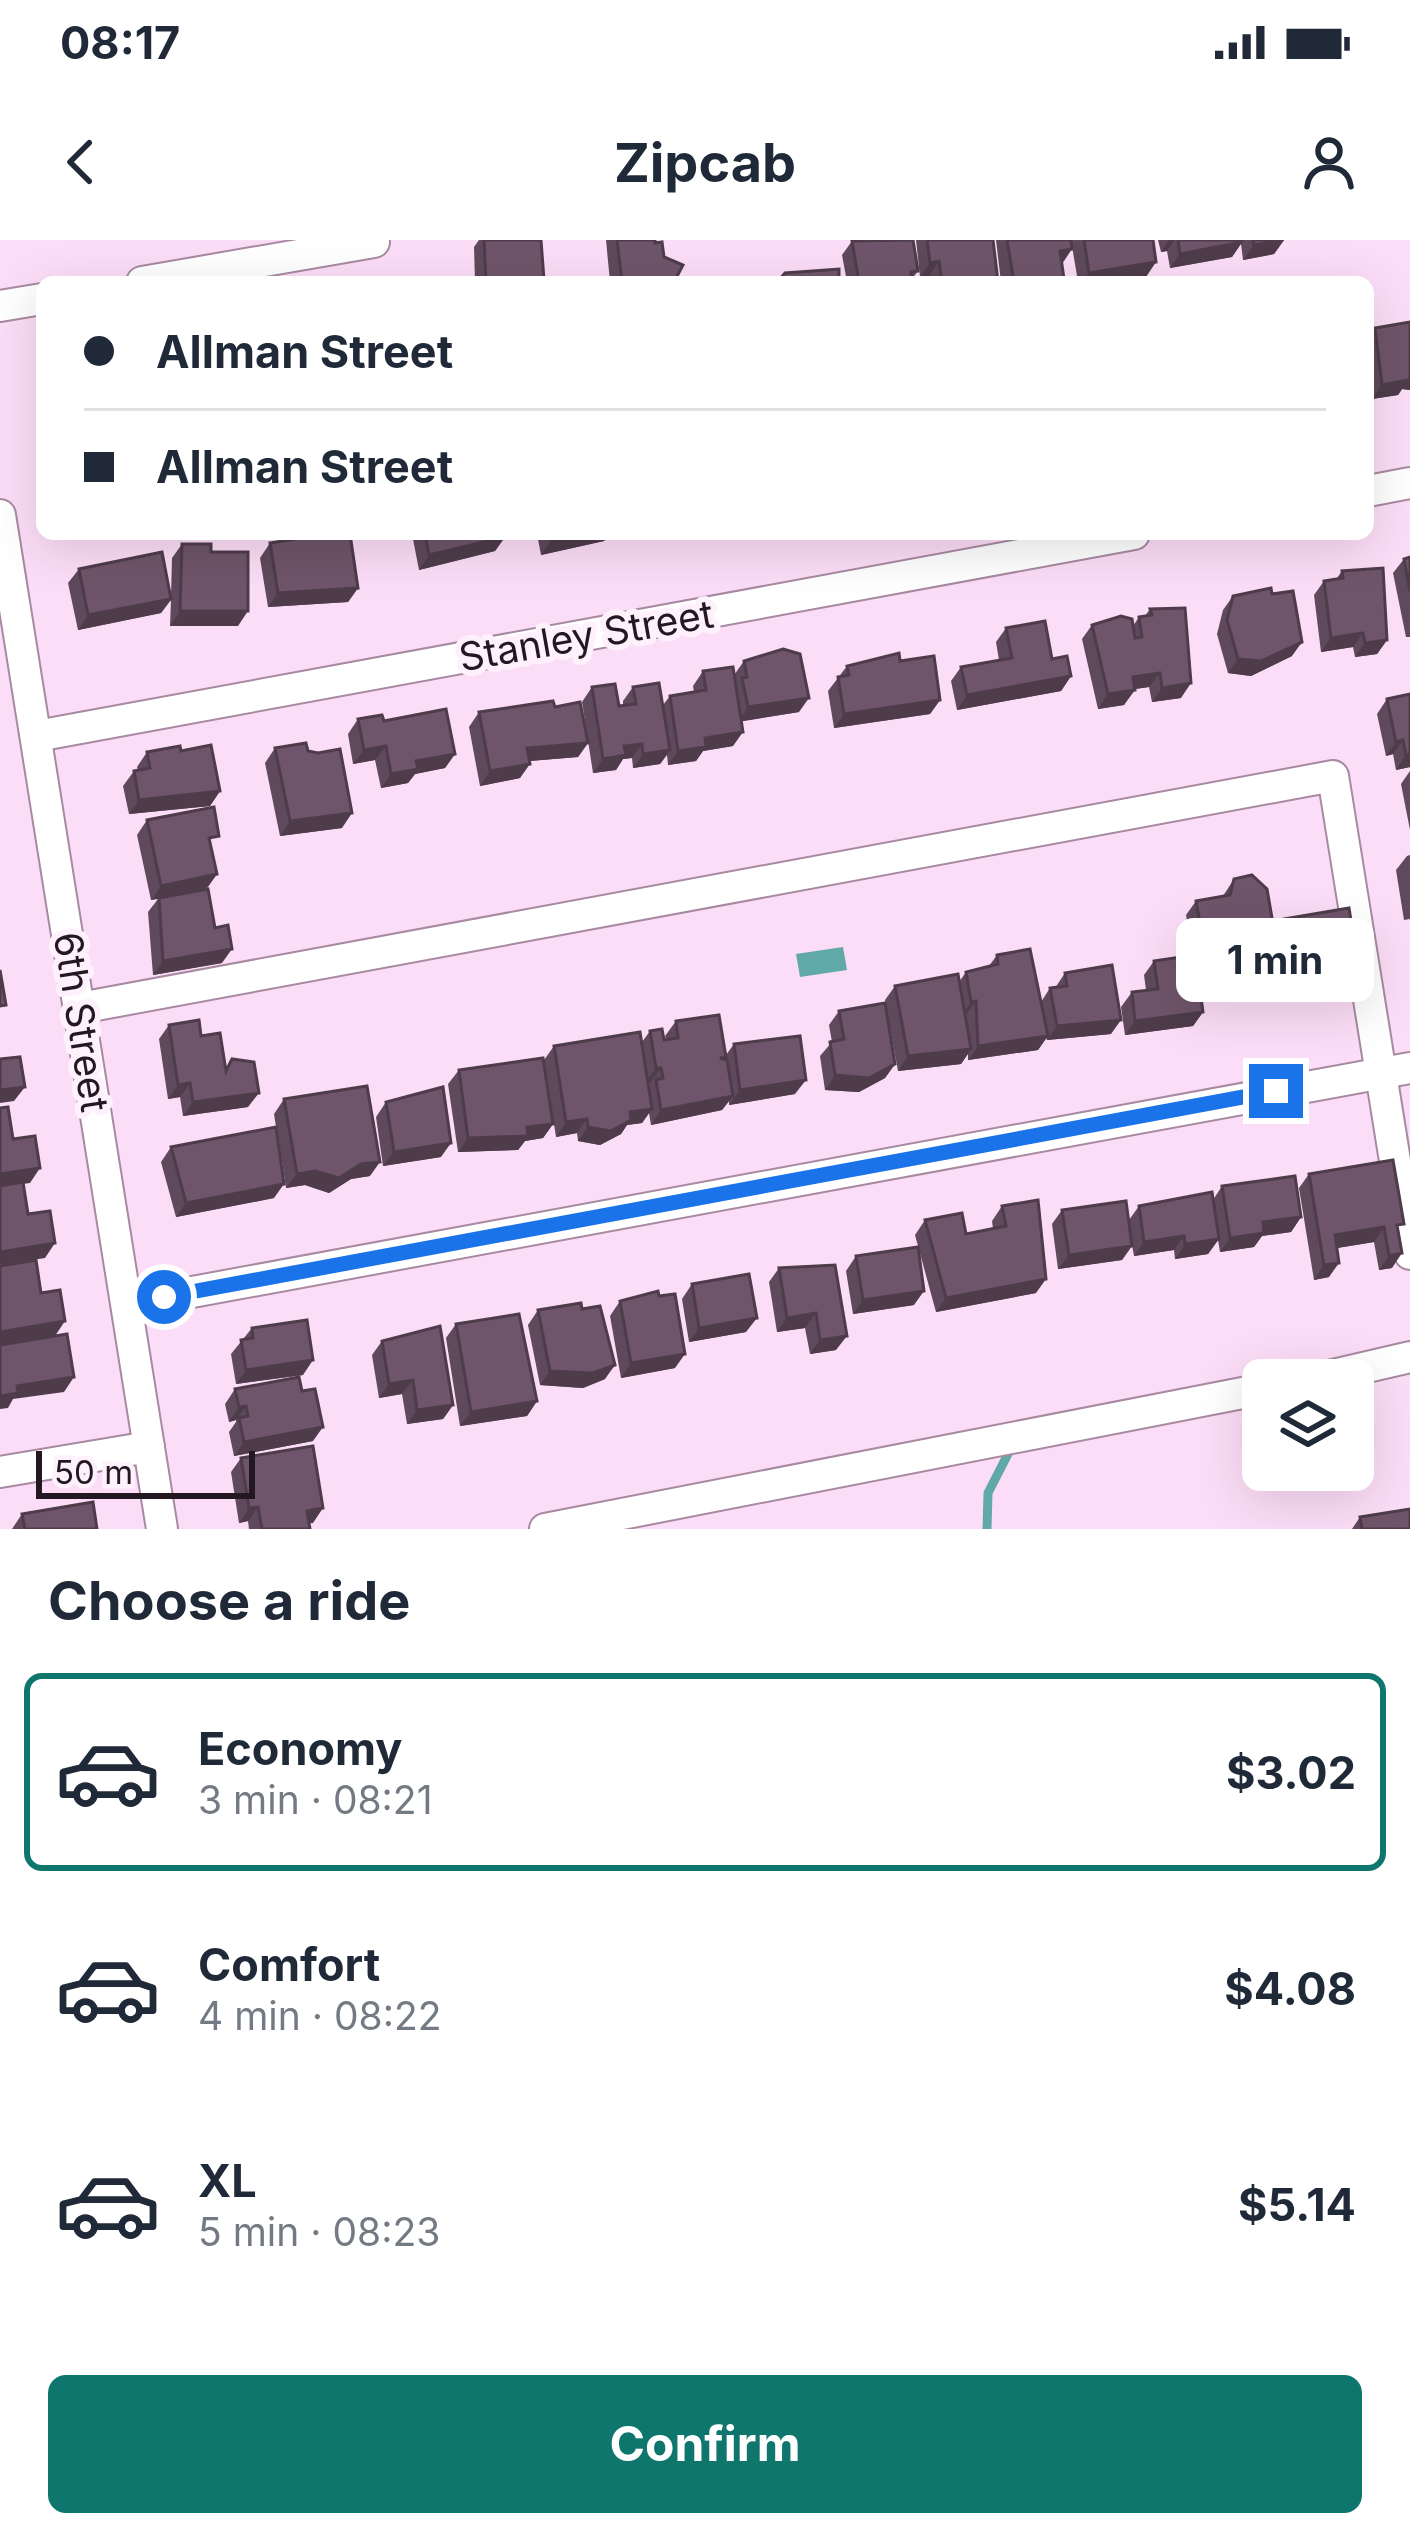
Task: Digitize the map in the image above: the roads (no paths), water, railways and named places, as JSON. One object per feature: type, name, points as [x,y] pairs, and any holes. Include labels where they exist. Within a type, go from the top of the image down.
[{"type":"street","points":[[177,276],[374,242]]},
{"type":"street","points":[[0,306],[36,300]]},
{"type":"street","points":[[1374,490],[1410,483]]},
{"type":"street","name":"6th Street","points":[[0,515],[2,554],[38,736],[161,1529]]},
{"type":"street","name":"Stanley Street","points":[[38,736],[1100,540]]},
{"type":"street","points":[[80,1008],[1333,776],[1395,1070],[1410,1254]]},
{"type":"street","points":[[127,1304],[1395,1070]]},
{"type":"street","points":[[1374,1366],[1410,1358]]},
{"type":"street","points":[[545,1529],[1242,1393]]},
{"type":"street","points":[[0,1472],[148,1447]]},
{"type":"waterway","points":[[987,1529],[988,1493],[1011,1448]]}]
